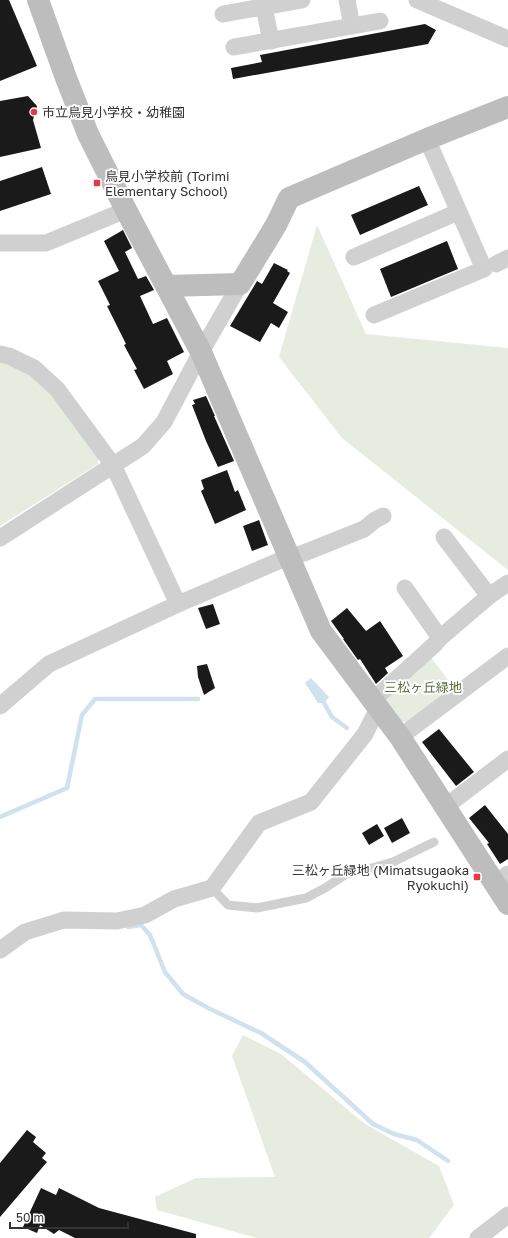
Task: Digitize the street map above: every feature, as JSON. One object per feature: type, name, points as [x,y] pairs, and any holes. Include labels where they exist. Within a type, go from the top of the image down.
[{"type":"street","points":[[38,0],[88,134],[126,210],[201,352],[321,632],[400,737],[445,807],[502,879],[508,904]]},
{"type":"street","points":[[223,14],[302,0]]},
{"type":"street","points":[[346,0],[352,26]]},
{"type":"street","points":[[416,0],[508,39]]},
{"type":"street","points":[[264,7],[271,41]]},
{"type":"street","points":[[234,47],[380,21]]},
{"type":"street","points":[[0,538],[143,446],[164,422],[201,352],[276,225],[289,198],[428,138],[508,107]]},
{"type":"street","points":[[374,316],[484,269],[458,212],[428,138]]},
{"type":"street","points":[[0,242],[46,243],[126,210]]},
{"type":"street","points":[[354,257],[458,212]]},
{"type":"street","points":[[167,286],[240,284]]},
{"type":"street","points":[[0,354],[9,356],[34,368],[57,389],[113,465],[178,604]]},
{"type":"street","points":[[0,706],[49,664],[178,604],[288,557],[304,553],[364,529],[375,520],[383,516]]},
{"type":"street","points":[[444,537],[489,596]]},
{"type":"street","points":[[0,950],[25,932],[64,920],[117,921],[145,915],[174,899],[212,888],[259,823],[311,802],[366,734],[375,704],[440,638],[489,596],[508,583]]},
{"type":"street","points":[[405,588],[440,638]]},
{"type":"street","points":[[400,737],[508,656]]},
{"type":"street","points":[[445,807],[508,759]]},
{"type":"street","points":[[478,1238],[508,1215]]},
{"type":"lane","points":[[212,888],[228,905],[257,908],[280,904],[306,898],[325,888],[354,869],[372,868],[393,862],[434,842]]},
{"type":"green space","points":[[317,225],[366,334],[508,348],[508,570],[342,438],[279,357]]},
{"type":"green space","points":[[0,361],[35,377],[52,394],[98,457],[98,464],[0,526]]},
{"type":"green space","name":"三松ヶ丘緑地","points":[[429,655],[455,689],[407,722],[402,722],[382,698]]},
{"type":"green space","points":[[243,1035],[281,1054],[365,1124],[439,1166],[454,1205],[429,1238],[257,1238],[157,1210],[155,1197],[196,1178],[275,1177],[232,1056]]},
{"type":"water","points":[[311,678],[329,697],[324,703],[318,703],[305,683]]},
{"type":"building","points":[[0,0],[9,0],[37,66],[0,81]]},
{"type":"building","points":[[425,24],[436,30],[428,44],[233,79],[231,68],[262,62],[260,55]]},
{"type":"building","points":[[28,96],[37,106],[33,120],[41,148],[0,157],[0,101]]},
{"type":"building","points":[[42,167],[51,194],[0,211],[0,181]]},
{"type":"building","points":[[419,186],[428,205],[360,235],[351,215]]},
{"type":"building","points":[[123,230],[132,248],[125,252],[138,279],[146,276],[154,290],[140,296],[153,324],[167,318],[184,352],[167,361],[173,374],[144,389],[134,370],[137,369],[124,345],[126,344],[107,306],[110,305],[98,281],[119,271],[104,241]]},
{"type":"building","points":[[447,241],[458,269],[391,297],[380,269]]},
{"type":"building","points":[[274,263],[288,270],[287,271],[290,273],[273,303],[288,312],[279,328],[271,323],[260,342],[230,326],[257,281],[262,284]]},
{"type":"building","points":[[206,396],[234,461],[218,467],[192,405],[195,404],[193,400]]},
{"type":"building","points":[[227,470],[235,492],[238,490],[246,510],[215,524],[201,491],[204,489],[201,480]]},
{"type":"building","points":[[259,520],[268,545],[252,551],[243,526]]},
{"type":"building","points":[[213,604],[220,624],[206,629],[198,608]]},
{"type":"building","points":[[347,608],[366,631],[380,621],[403,656],[385,668],[388,673],[376,684],[360,659],[358,660],[331,621]]},
{"type":"building","points":[[207,664],[215,688],[204,695],[198,677],[197,666]]},
{"type":"building","points":[[439,729],[474,772],[456,786],[422,742]]},
{"type":"building","points":[[485,805],[508,834],[508,859],[500,864],[487,844],[489,843],[469,818]]},
{"type":"building","points":[[402,818],[410,833],[392,843],[384,828]]},
{"type":"building","points":[[377,824],[384,836],[369,845],[362,833]]},
{"type":"building","points":[[27,1130],[36,1137],[33,1142],[46,1153],[42,1158],[47,1162],[0,1217],[0,1163]]},
{"type":"building","points":[[41,1188],[56,1195],[59,1188],[99,1208],[196,1234],[196,1238],[75,1238],[59,1230],[54,1234],[40,1225],[37,1233],[23,1227]]},
{"type":"waterway","points":[[0,817],[67,788],[82,715],[95,699],[198,699]]},
{"type":"waterway","points":[[324,703],[332,717],[347,728]]},
{"type":"waterway","points":[[128,927],[141,925],[150,935],[165,972],[183,994],[208,1008],[261,1033],[305,1062],[373,1124],[394,1134],[417,1140],[448,1161]]},
{"type":"place","name":"市立鳥見小学校・幼稚園","points":[[34,112]]},
{"type":"place","name":"鳥見小学校前 (Torimi Elementary School)","points":[[97,183]]},
{"type":"place","name":"三松ヶ丘緑地 (Mimatsugaoka Ryokuchi)","points":[[477,877]]}]
